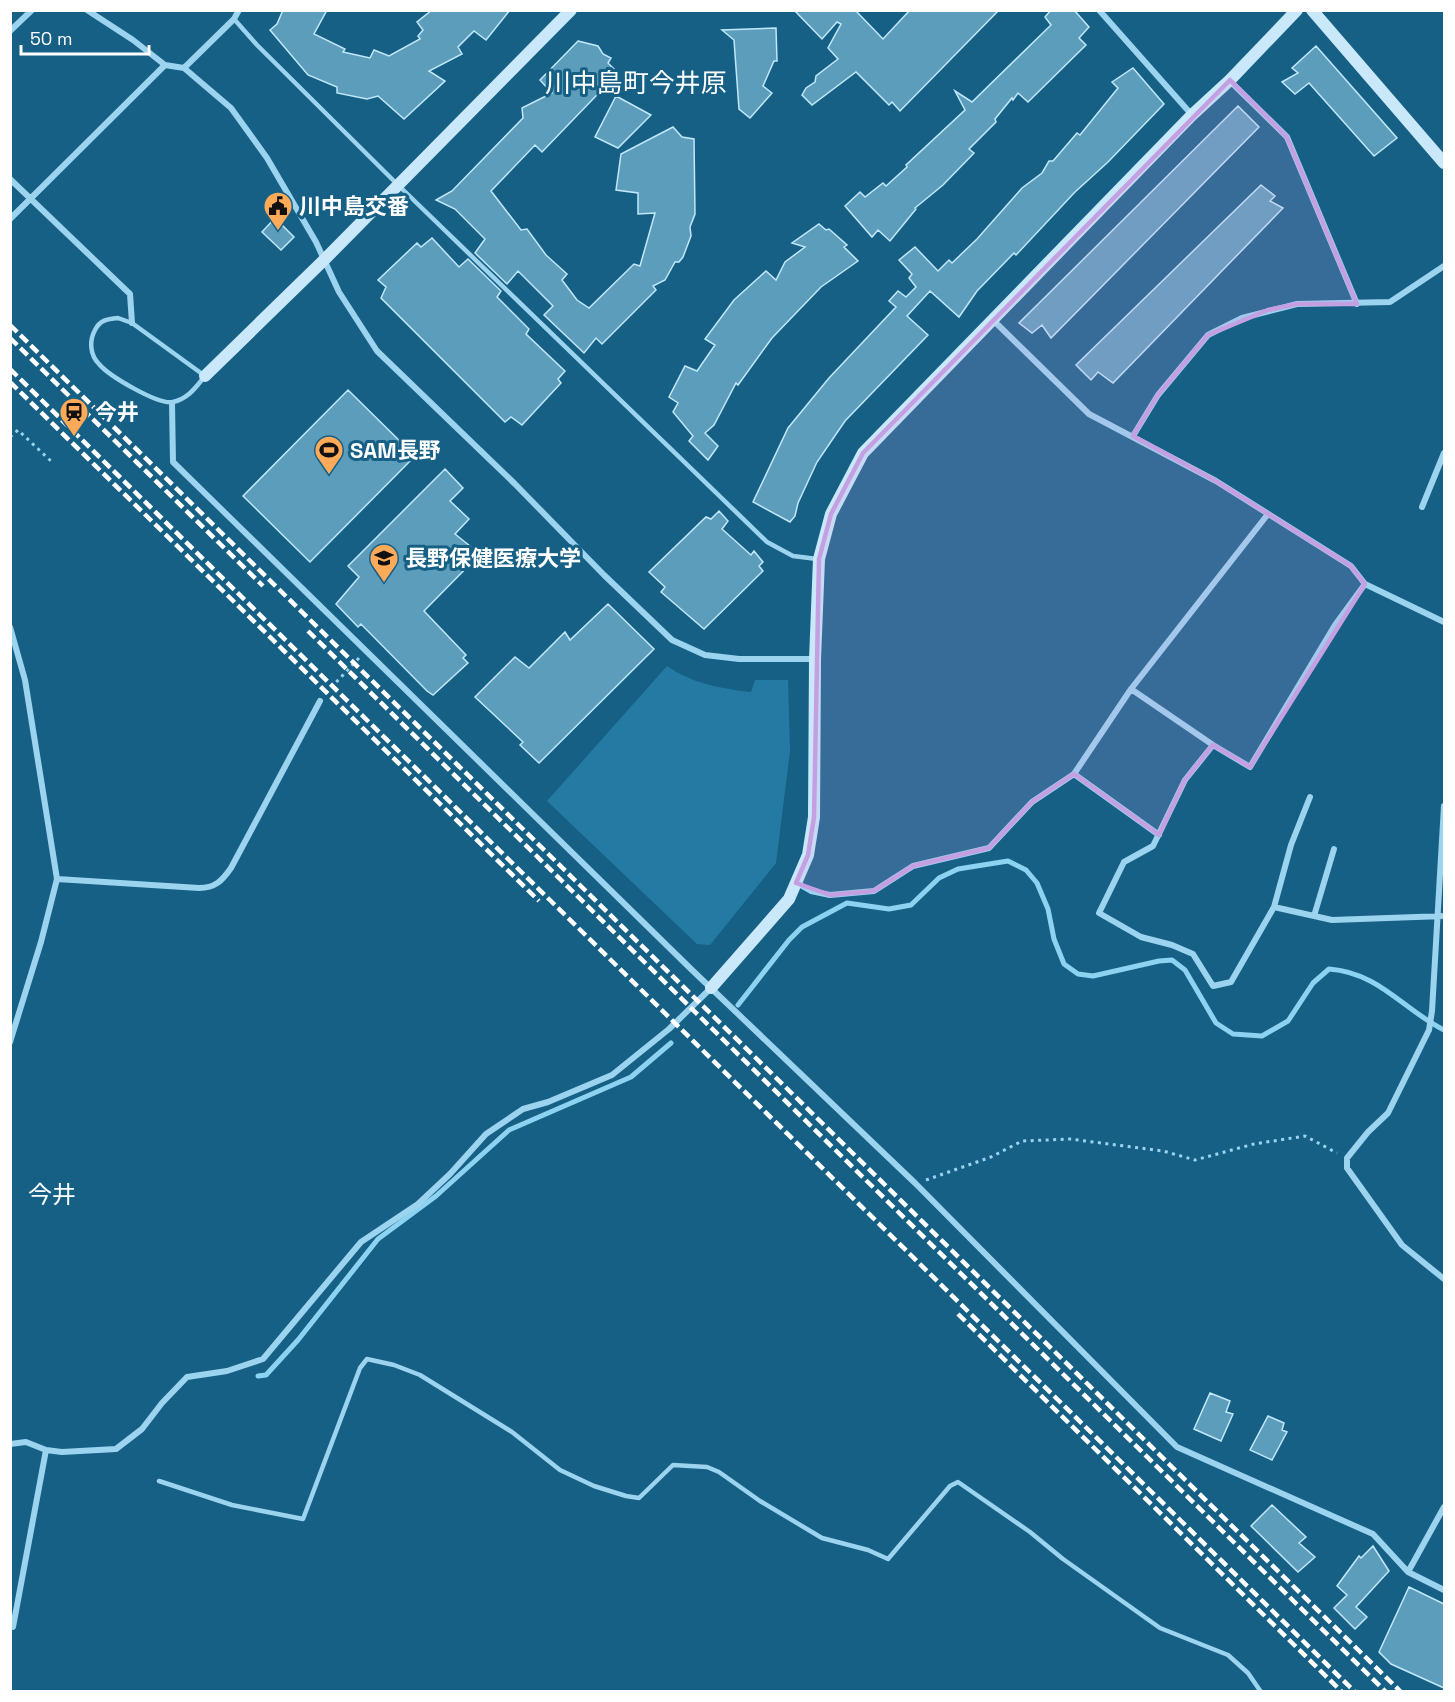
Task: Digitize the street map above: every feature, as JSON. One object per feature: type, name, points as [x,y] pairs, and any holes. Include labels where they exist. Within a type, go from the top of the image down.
[{"type":"street","points":[[10,31],[32,10]]},
{"type":"street","points":[[87,10],[133,40],[165,65],[184,68],[231,108],[267,158],[324,260],[339,292],[377,351],[439,409],[672,640],[705,655],[739,659],[815,659]]},
{"type":"street","points":[[184,68],[234,19],[239,10]]},
{"type":"street","points":[[205,376],[324,260],[571,10]]},
{"type":"street","points":[[1099,10],[1192,115]]},
{"type":"street","points":[[10,1444],[26,1442],[46,1450],[62,1452],[116,1449],[142,1429],[162,1403],[187,1377],[227,1371],[263,1359],[361,1242],[418,1204],[450,1174],[486,1134],[523,1109],[548,1102],[612,1076],[669,1029],[711,988],[789,899],[808,855],[814,817],[815,659],[819,559],[831,514],[863,453],[1297,10]]},
{"type":"street","points":[[1312,10],[1444,163]]},
{"type":"street","points":[[10,219],[165,65]]},
{"type":"street","points":[[1230,80],[1287,137],[1357,304]]},
{"type":"street","points":[[10,179],[130,294],[132,322]]},
{"type":"street","points":[[1133,436],[1158,395],[1208,335],[1242,318],[1297,304],[1390,302],[1444,266]]},
{"type":"street","points":[[993,320],[1089,414],[1216,481],[1351,566],[1365,584],[1444,622]]},
{"type":"street","points":[[172,403],[173,462],[711,988],[915,1183],[1177,1448],[1373,1534],[1408,1572],[1444,1590]]},
{"type":"street","points":[[1422,507],[1444,453]]},
{"type":"street","points":[[796,883],[811,891],[830,895],[874,891],[913,866],[989,848],[1032,802],[1074,774],[1131,689],[1268,514]]},
{"type":"street","points":[[1131,689],[1213,745],[1250,767],[1335,626],[1365,584]]},
{"type":"street","points":[[10,627],[25,680],[57,879],[41,942],[10,1042]]},
{"type":"street","points":[[57,879],[199,888],[208,888],[218,884],[231,868],[320,701]]},
{"type":"street","points":[[1213,745],[1185,780],[1153,846],[1124,862],[1099,913],[1141,937],[1172,945],[1193,954],[1213,986],[1231,982],[1274,907],[1291,845],[1310,797]]},
{"type":"street","points":[[1074,774],[1159,835]]},
{"type":"street","points":[[1444,806],[1441,916],[1429,1029],[1388,1113],[1368,1132],[1347,1158],[1347,1168],[1402,1245],[1444,1279]]},
{"type":"street","points":[[1314,916],[1334,849]]},
{"type":"street","points":[[1274,907],[1332,920],[1441,916]]},
{"type":"street","points":[[13,1627],[46,1450]]},
{"type":"street","points":[[1408,1572],[1444,1507]]},
{"type":"lane","points":[[234,19],[257,45],[397,184],[767,542],[793,556],[819,559]]},
{"type":"lane","points":[[118,318],[132,322],[205,376],[189,395],[172,403],[159,401],[119,379],[99,364],[90,347],[91,336],[97,326],[105,319],[118,318]]},
{"type":"lane","points":[[159,1481],[232,1504],[303,1519],[360,1368],[367,1359],[394,1365],[420,1376],[512,1432],[560,1470],[594,1486],[626,1496],[639,1497],[673,1465],[707,1467],[719,1472],[760,1501],[822,1538],[868,1550],[888,1559],[950,1486],[958,1482],[1160,1628],[1228,1655],[1248,1673],[1261,1692]]},
{"type":"path","points":[[10,437],[18,430],[53,463]]},
{"type":"path","points":[[320,701],[366,650]]},
{"type":"path","points":[[915,1183],[991,1157],[1022,1141],[1070,1139],[1163,1151],[1195,1160],[1254,1144],[1305,1136],[1347,1158]]},
{"type":"highlighted area","points":[[1230,80],[1287,137],[1357,304],[1297,304],[1268,310],[1208,335],[1158,395],[1133,436],[1216,481],[1351,566],[1365,584],[1250,767],[1213,745],[1185,780],[1159,835],[1074,774],[1032,802],[989,848],[913,866],[874,891],[830,895],[796,883],[808,855],[814,817],[819,559],[831,514],[863,453]]},
{"type":"shaded area","points":[[667,666],[686,677],[707,684],[751,692],[755,680],[788,680],[790,751],[776,863],[710,945],[697,944],[547,801]]},
{"type":"building","points":[[283,10],[327,10],[314,34],[345,49],[343,52],[370,58],[374,50],[389,56],[420,39],[418,36],[423,30],[417,22],[432,10],[510,10],[486,40],[474,31],[458,47],[462,54],[429,71],[445,81],[404,119],[378,96],[367,99],[337,93],[337,87],[308,75],[270,30],[277,24]]},
{"type":"building","points":[[794,10],[855,10],[883,39],[910,10],[999,10],[900,111],[892,102],[889,105],[856,72],[812,105],[802,95],[806,88],[815,82],[816,76],[838,59],[828,48],[841,24],[837,22],[822,39]]},
{"type":"building","points":[[1051,10],[1074,10],[1089,27],[1079,38],[1086,45],[1028,102],[1018,93],[1013,100],[1012,98],[995,119],[996,122],[969,149],[974,153],[943,185],[915,208],[890,241],[878,230],[872,237],[845,206],[860,192],[865,197],[883,183],[886,186],[907,167],[906,165],[965,110],[955,91],[972,102],[1051,25],[1045,17]]},
{"type":"building","points":[[776,28],[777,61],[774,61],[763,86],[772,93],[750,118],[739,109],[734,40],[722,30]]},
{"type":"building","points":[[578,41],[598,46],[603,54],[611,58],[608,63],[618,73],[542,152],[535,145],[491,191],[521,230],[527,229],[546,255],[567,274],[562,280],[577,300],[589,308],[634,264],[640,266],[655,213],[638,214],[638,193],[616,190],[621,154],[673,127],[682,137],[694,139],[695,214],[690,227],[691,236],[683,257],[679,262],[675,262],[665,280],[653,286],[656,290],[602,344],[596,338],[584,353],[544,315],[553,306],[518,271],[507,284],[475,253],[485,239],[455,209],[436,200],[452,191],[523,118],[522,108],[552,93],[540,80]]},
{"type":"building","points":[[1316,46],[1397,138],[1374,156],[1309,83],[1295,94],[1282,82],[1298,73],[1292,68]]},
{"type":"building","points":[[1133,68],[1164,104],[1108,162],[1075,192],[1016,255],[1014,253],[977,291],[959,317],[930,291],[907,316],[928,335],[845,421],[817,462],[798,503],[795,516],[790,522],[753,502],[788,428],[829,378],[896,307],[889,301],[898,291],[906,297],[916,287],[909,278],[912,274],[899,260],[915,247],[938,271],[949,260],[952,263],[977,239],[1022,188],[1042,173],[1049,161],[1053,161],[1077,133],[1080,135],[1118,88],[1112,82]]},
{"type":"building","points":[[616,96],[651,115],[618,148],[595,137]]},
{"type":"building","points":[[1238,106],[1259,127],[1051,338],[1042,325],[1032,333],[1019,323]]},
{"type":"building","points":[[1261,185],[1275,196],[1270,201],[1283,208],[1113,383],[1098,372],[1091,380],[1076,365]]},
{"type":"building","points":[[275,218],[294,237],[281,250],[262,232]]},
{"type":"building","points":[[819,224],[826,230],[829,229],[847,245],[844,247],[858,261],[821,287],[772,338],[738,385],[736,383],[714,425],[705,433],[718,446],[708,460],[689,441],[693,436],[673,412],[678,403],[669,397],[685,366],[697,371],[715,345],[705,339],[734,300],[766,271],[776,280],[785,262],[805,247],[792,243]]},
{"type":"building","points":[[432,238],[459,267],[468,259],[501,291],[497,297],[529,329],[526,334],[565,371],[558,379],[561,383],[522,425],[511,417],[505,422],[381,298],[386,287],[378,280],[417,243],[421,247]]},
{"type":"building","name":"SAM長野","points":[[348,390],[415,456],[310,562],[243,496]]},
{"type":"building","points":[[445,469],[463,488],[450,501],[469,519],[455,534],[480,554],[424,611],[466,655],[463,658],[468,663],[433,695],[361,624],[358,627],[336,604],[359,577],[348,566]]},
{"type":"building","points":[[719,511],[728,521],[722,529],[751,555],[754,551],[763,562],[759,566],[763,571],[704,629],[661,592],[665,587],[649,572],[706,517],[711,519]]},
{"type":"building","points":[[608,604],[654,649],[539,763],[520,745],[523,742],[475,697],[515,657],[529,668],[565,632],[570,640]]},
{"type":"building","points":[[1210,1393],[1230,1401],[1226,1412],[1233,1414],[1221,1441],[1194,1429]]},
{"type":"building","points":[[1268,1416],[1284,1423],[1282,1430],[1287,1432],[1272,1460],[1250,1450]]},
{"type":"building","points":[[1272,1505],[1306,1537],[1299,1543],[1315,1557],[1298,1572],[1251,1526]]},
{"type":"building","points":[[1373,1546],[1389,1571],[1356,1607],[1367,1617],[1355,1629],[1334,1608],[1347,1595],[1337,1586],[1359,1556],[1361,1558]]},
{"type":"building","points":[[1409,1587],[1444,1604],[1444,1688],[1391,1664],[1379,1652]]},
{"type":"waterway","points":[[738,1005],[789,940],[802,927],[847,903],[889,909],[911,905],[939,878],[958,869],[1008,861],[1026,870],[1037,883],[1048,909],[1054,939],[1064,964],[1078,974],[1093,976],[1172,960],[1185,970],[1216,1023],[1233,1034],[1262,1036],[1288,1021],[1313,983],[1329,969],[1363,977],[1444,1030]]},
{"type":"waterway","points":[[258,1376],[266,1375],[298,1340],[378,1239],[436,1196],[509,1130],[631,1077],[671,1043]]},
{"type":"railway","points":[[10,325],[1401,1692]]},
{"type":"railway","points":[[10,338],[263,586]]},
{"type":"railway","points":[[10,369],[1355,1692]]},
{"type":"railway","points":[[10,382],[539,901]]},
{"type":"railway","points":[[308,631],[1386,1692]]},
{"type":"railway","points":[[958,1314],[1342,1692]]},
{"type":"place","name":"川中島交番","points":[[278,232]]},
{"type":"place","name":"今井","points":[[74,438]]},
{"type":"place","name":"SAM長野","points":[[329,476]]},
{"type":"place","name":"長野保健医療大学","points":[[384,584]]},
{"type":"district","name":"川中島町今井原","points":[[636,83]]},
{"type":"district","name":"今井","points":[[52,1194]]}]
